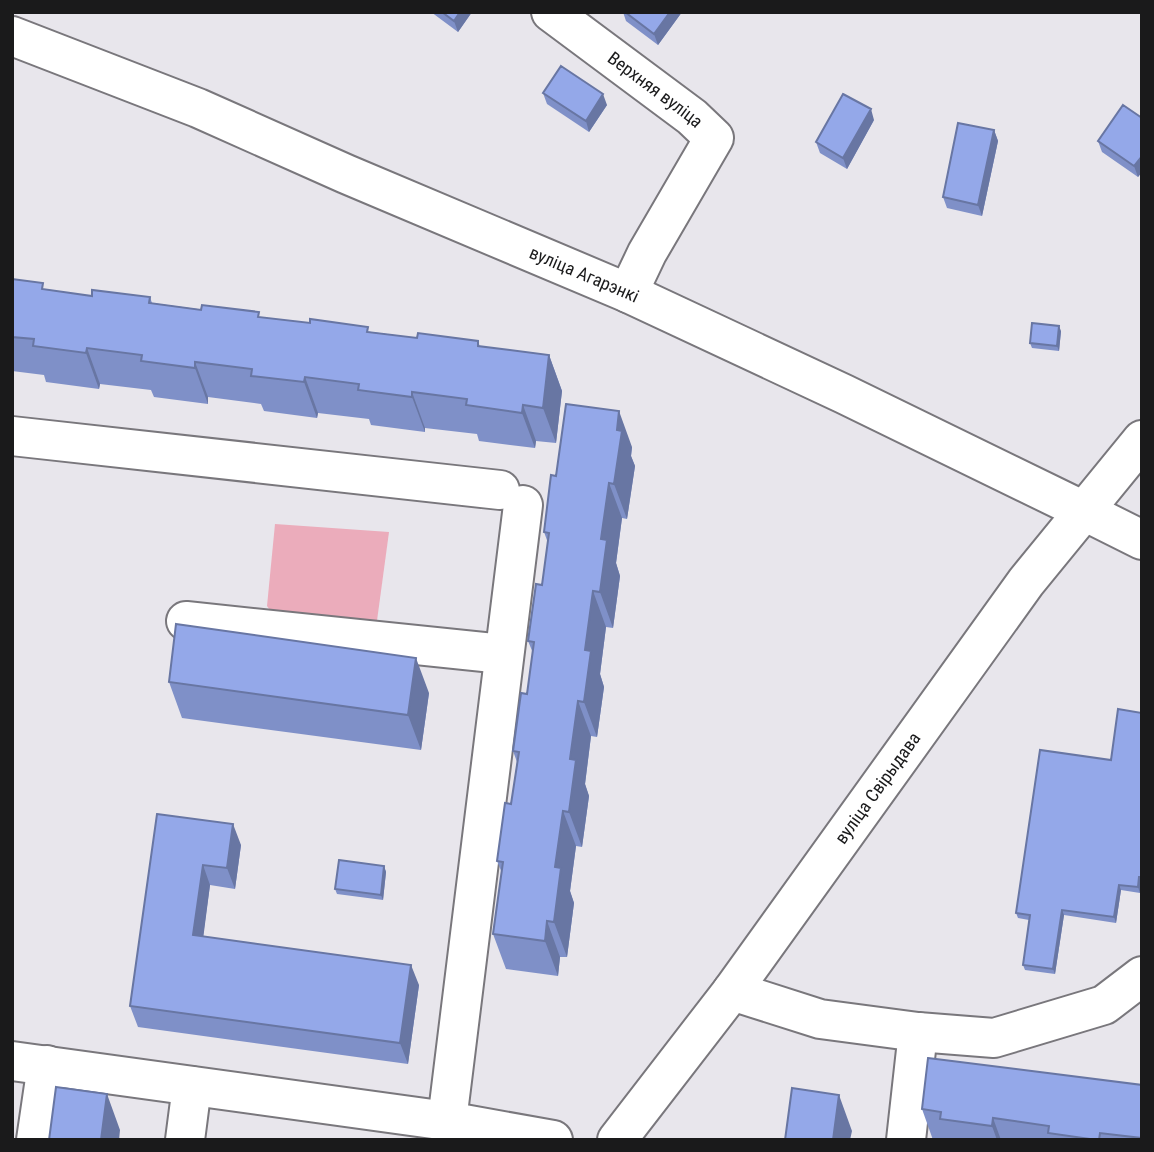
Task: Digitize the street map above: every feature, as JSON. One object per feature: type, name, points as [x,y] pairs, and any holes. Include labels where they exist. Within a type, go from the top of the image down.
[{"type":"main road","name":"Верхняя вуліца","points":[[551,12],[692,117],[714,138],[647,253],[628,293]]},
{"type":"main road","name":"вуліца Агарэнкі","points":[[12,36],[198,108],[345,174],[628,293],[844,394],[1142,540]]},
{"type":"main road","points":[[12,436],[511,497],[503,654],[447,1121]]},
{"type":"main road","name":"вуліца Свірыдава","points":[[617,1140],[732,991],[1026,582],[1142,440]]},
{"type":"main road","points":[[186,621],[503,654]]},
{"type":"main road","points":[[732,991],[820,1019],[918,1032],[994,1038],[1104,1005],[1142,976]]},
{"type":"main road","points":[[906,1140],[918,1032]]},
{"type":"main road","points":[[36,1140],[29,1063],[447,1121],[553,1140]]},
{"type":"main road","points":[[185,1140],[192,1086]]},
{"type":"shaded area","points":[[275,524],[389,532],[376,628],[277,620],[267,606]]},
{"type":"building","points":[[442,12],[460,12],[454,21]]},
{"type":"building","points":[[625,12],[670,12],[654,34]]},
{"type":"building","points":[[561,66],[603,94],[586,121],[543,93]]},
{"type":"building","points":[[843,94],[871,109],[843,158],[816,142]]},
{"type":"building","points":[[1123,105],[1142,118],[1142,156],[1134,166],[1098,141]]},
{"type":"building","points":[[958,123],[994,130],[978,205],[943,197]]},
{"type":"building","points":[[12,279],[43,283],[42,289],[92,296],[92,290],[150,297],[149,303],[201,310],[202,305],[259,312],[258,317],[310,323],[310,319],[368,327],[367,332],[417,338],[418,333],[478,341],[478,346],[549,355],[543,408],[523,405],[522,413],[466,405],[467,399],[412,392],[412,397],[358,390],[359,384],[305,377],[304,382],[251,376],[252,369],[195,362],[195,368],[141,361],[142,355],[87,348],[86,353],[33,346],[34,339],[12,337]]},
{"type":"building","points":[[1032,323],[1059,326],[1057,346],[1030,343]]},
{"type":"building","points":[[566,404],[619,411],[617,430],[622,431],[614,484],[609,483],[601,539],[607,540],[600,592],[593,591],[585,650],[591,651],[584,702],[578,701],[570,759],[576,760],[569,812],[563,811],[555,867],[561,868],[554,922],[547,921],[545,941],[493,934],[503,862],[497,861],[505,803],[511,804],[519,752],[513,751],[521,693],[527,694],[534,642],[528,641],[536,584],[542,585],[549,533],[544,532],[551,475],[556,476]]},
{"type":"building","points":[[176,624],[416,658],[408,715],[169,682]]},
{"type":"building","points":[[1118,709],[1142,713],[1142,877],[1139,877],[1138,887],[1119,885],[1114,917],[1062,910],[1053,969],[1023,965],[1030,915],[1016,913],[1040,750],[1111,760]]},
{"type":"building","points":[[157,814],[233,824],[227,868],[203,865],[193,935],[411,965],[400,1043],[130,1006]]},
{"type":"building","points":[[339,860],[384,866],[381,895],[335,889]]},
{"type":"building","points":[[928,1058],[1142,1085],[1142,1138],[1100,1133],[1097,1140],[1048,1133],[1049,1126],[993,1118],[992,1126],[940,1119],[941,1112],[922,1109]]},
{"type":"building","points":[[56,1087],[107,1094],[101,1140],[49,1140]]},
{"type":"building","points":[[792,1088],[839,1095],[833,1140],[785,1140]]}]
